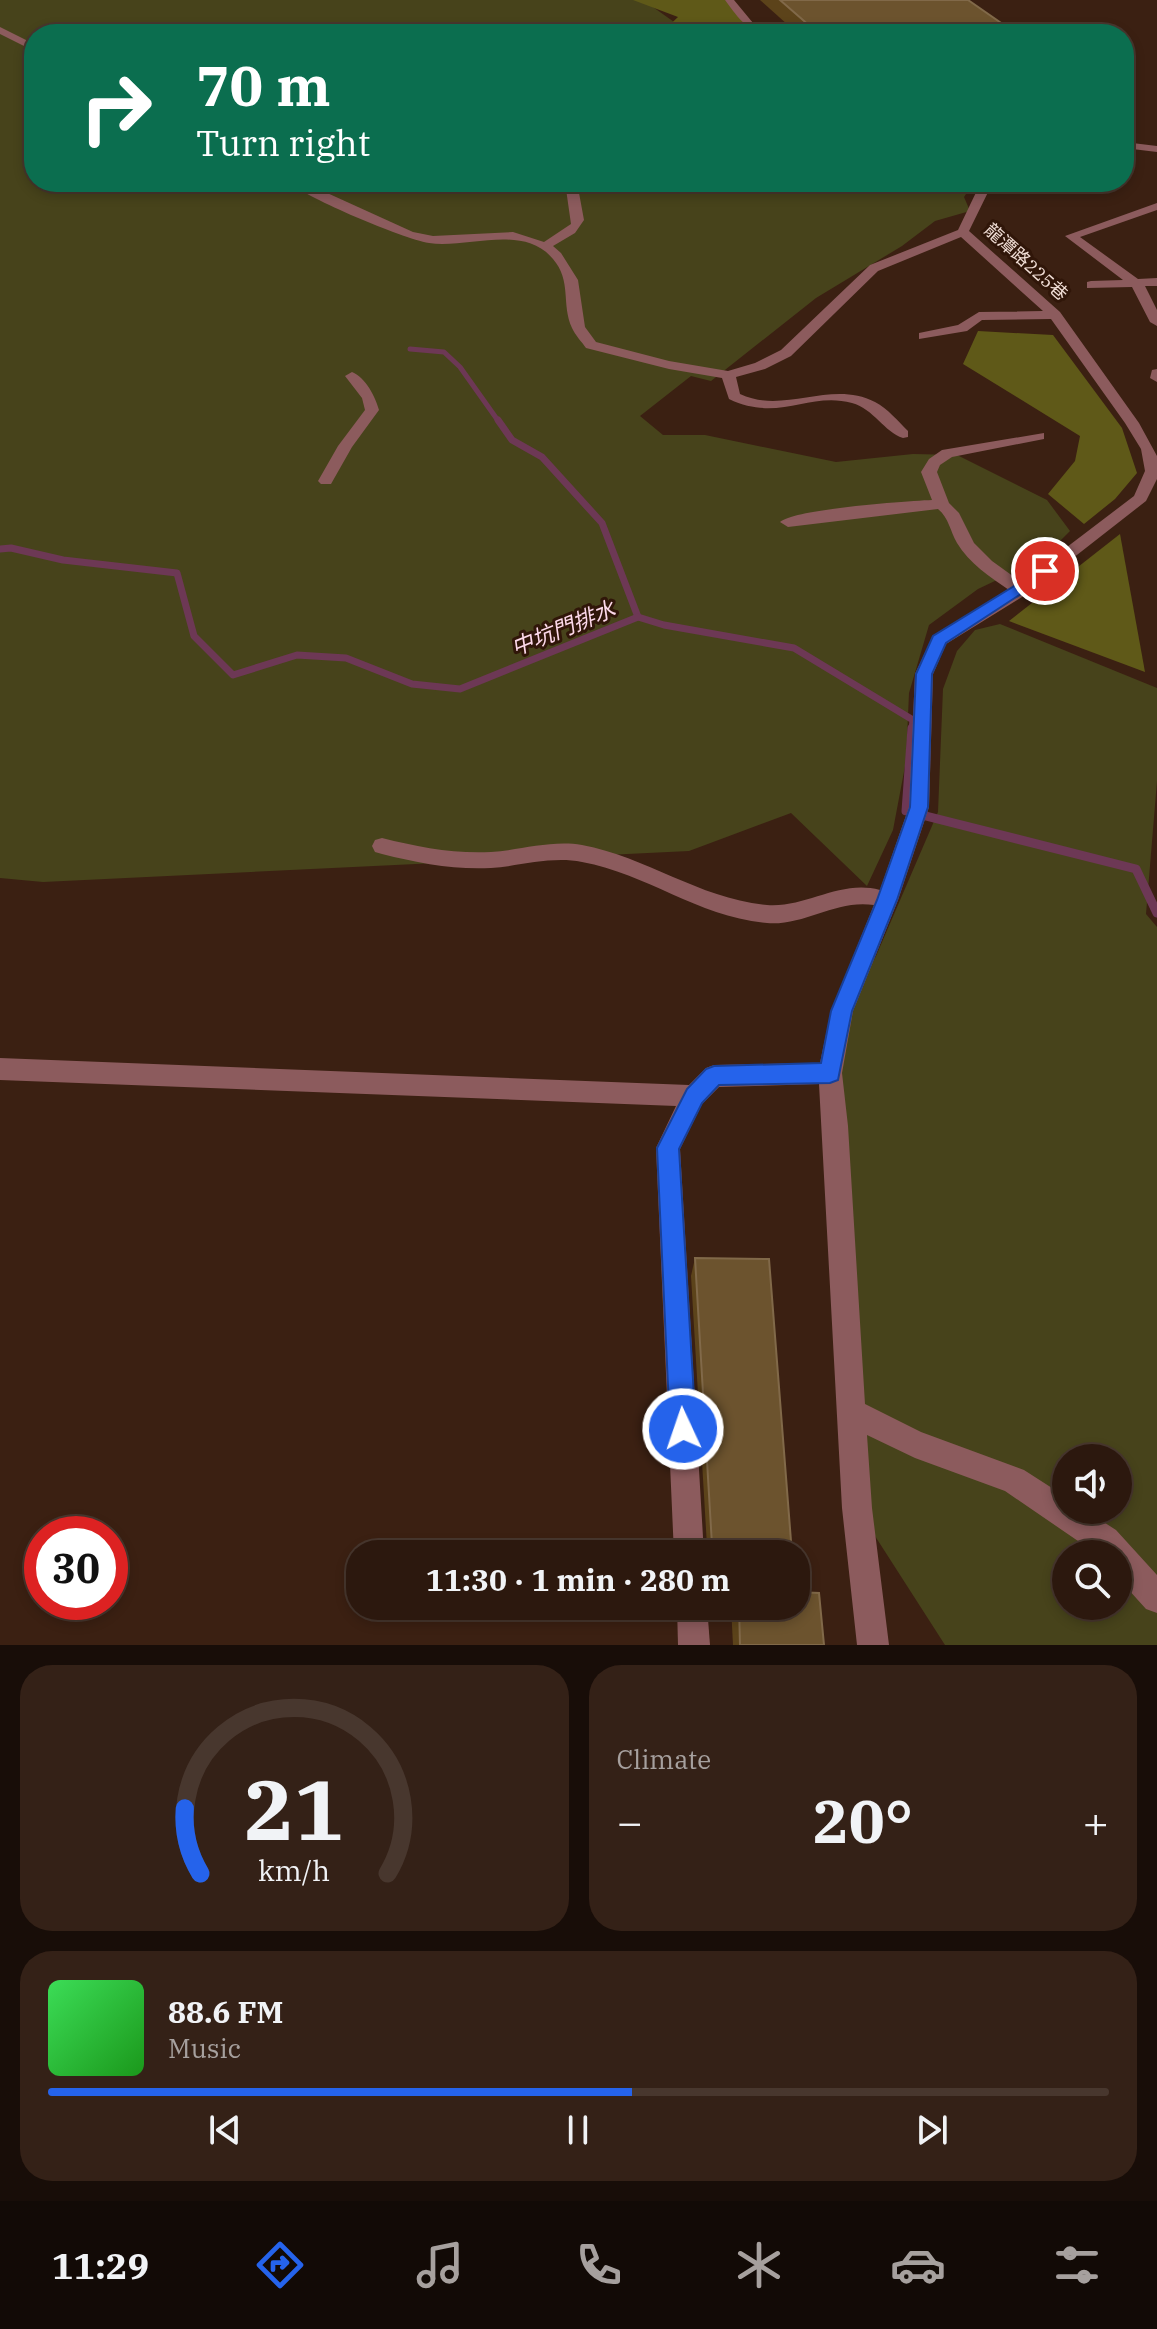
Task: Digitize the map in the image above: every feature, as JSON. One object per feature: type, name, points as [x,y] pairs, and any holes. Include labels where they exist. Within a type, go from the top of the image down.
[{"type":"street","points":[[729,0],[749,24]]},
{"type":"street","points":[[0,30],[24,43]]},
{"type":"street","points":[[1134,146],[1157,149]]},
{"type":"street","points":[[316,192],[409,235],[433,240],[513,236],[545,246],[557,256],[572,280],[572,299],[578,327],[591,345],[669,365],[728,375],[760,366],[786,353],[874,268],[963,232],[982,192]]},
{"type":"street","points":[[545,246],[577,226],[580,217],[574,192]]},
{"type":"street","points":[[1157,206],[1071,236],[1137,284],[1157,322]]},
{"type":"street","name":"龍潭路225巷","points":[[873,1645],[857,1508],[836,1126],[830,1073],[842,1011],[887,900],[916,817],[924,674],[939,640],[1021,590],[1141,498],[1153,471],[1148,449],[1132,423],[1055,315],[963,232]]},
{"type":"street","points":[[1091,285],[1157,282]]},
{"type":"street","points":[[924,336],[962,328],[979,316],[1055,315]]},
{"type":"street","points":[[728,375],[734,396],[753,406],[827,398],[847,399],[870,405],[903,434]]},
{"type":"street","points":[[326,481],[345,446],[372,410],[369,398],[352,376]]},
{"type":"street","points":[[1021,590],[988,567],[967,546],[955,518],[942,505],[929,472],[934,462],[947,453],[1039,436]]},
{"type":"street","points":[[788,522],[831,513],[899,509],[922,503],[942,505]]},
{"type":"street","points":[[382,846],[453,858],[501,859],[539,851],[578,852],[618,861],[709,903],[746,912],[782,914],[865,893],[887,900]]},
{"type":"street","points":[[0,1069],[694,1096]]},
{"type":"street","points":[[688,1540],[668,1148],[694,1096],[714,1076],[830,1073]]},
{"type":"street","points":[[851,1412],[915,1444],[1014,1480],[1104,1540]]},
{"type":"street","points":[[1132,1571],[1157,1598]]},
{"type":"street","points":[[693,1620],[694,1645]]},
{"type":"shaded area","points":[[0,0],[643,0],[677,24],[24,24],[24,192],[967,192],[964,197],[970,211],[935,221],[902,246],[816,298],[711,381],[691,376],[640,416],[663,435],[705,435],[836,462],[913,454],[957,455],[1047,500],[1070,531],[1043,558],[978,589],[929,625],[909,693],[906,761],[893,830],[867,886],[791,813],[689,851],[43,882],[0,878]]},
{"type":"shaded area","points":[[633,0],[727,0],[754,24],[671,24],[678,17]]},
{"type":"shaded area","points":[[978,331],[1053,335],[1122,428],[1137,473],[1115,499],[1084,524],[1048,494],[1075,461],[1080,436],[963,364]]},
{"type":"shaded area","points":[[1120,534],[1145,672],[1009,621]]},
{"type":"shaded area","points":[[1000,624],[1157,688],[1157,781],[1146,914],[1157,927],[1157,1645],[945,1645],[857,1508],[835,1029],[876,956],[938,812],[943,689],[957,651],[975,630]]},
{"type":"building","points":[[780,0],[968,0],[1003,24],[808,24]]},
{"type":"building","points":[[695,1258],[769,1259],[791,1540],[712,1540]]},
{"type":"building","points":[[810,1593],[819,1593],[824,1645],[740,1645],[739,1620],[810,1620]]},
{"type":"waterway","points":[[410,349],[444,352],[460,367],[499,422]]},
{"type":"waterway","points":[[498,420],[512,440],[542,457],[602,523],[638,617]]},
{"type":"waterway","name":"中坑門排水","points":[[0,549],[11,548],[63,560],[177,573],[194,636],[233,675],[297,655],[346,658],[412,684],[460,689],[638,617]]},
{"type":"waterway","name":"中坑門排水","points":[[638,617],[664,625],[794,648],[913,720],[912,730]]},
{"type":"waterway","name":"中坑門排水","points":[[912,728],[906,811],[1136,869],[1157,913]]},
{"type":"route","points":[[683,1429],[668,1148],[694,1096],[714,1076],[830,1073],[842,1011],[887,900],[919,807],[924,674],[939,640],[1021,590],[1045,571]]}]
